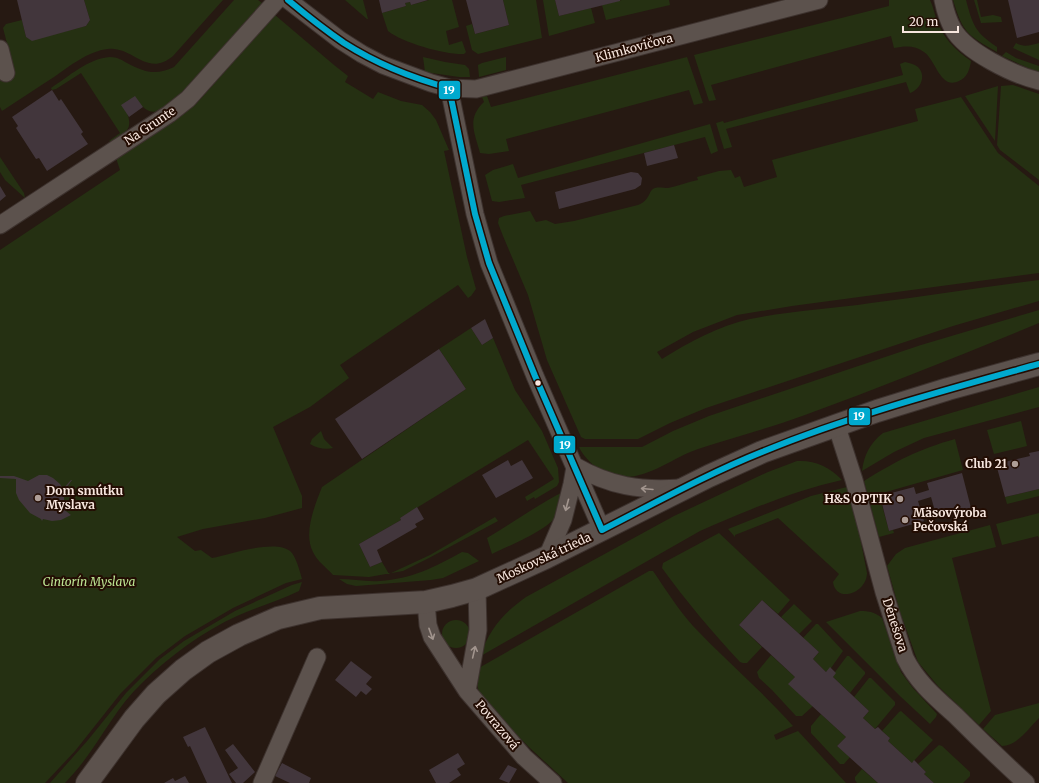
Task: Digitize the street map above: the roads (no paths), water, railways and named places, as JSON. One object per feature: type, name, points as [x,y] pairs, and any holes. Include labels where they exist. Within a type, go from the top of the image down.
[{"type":"street","name":"Na Grunte","points":[[0,225],[169,114],[188,99],[277,0]]},
{"type":"street","name":"Klimkovičova","points":[[288,0],[340,40],[362,54],[412,77],[449,88],[476,89],[504,83],[819,0]]},
{"type":"street","points":[[943,0],[953,29],[966,44],[983,56],[1000,65],[1039,81]]},
{"type":"street","points":[[0,49],[6,73]]},
{"type":"street","points":[[449,88],[475,214],[489,263],[535,376],[602,530]]},
{"type":"street","name":"Moskovská trieda","points":[[87,783],[134,719],[156,694],[183,670],[202,656],[233,638],[278,618],[320,608],[426,602],[476,589],[547,557],[762,452],[836,424],[948,389],[1039,364]]},
{"type":"street","name":"Dénešova","points":[[836,424],[854,480],[874,550],[884,592],[901,646],[910,667],[917,679],[1026,783]]},
{"type":"street","points":[[575,466],[603,480],[630,487],[658,490],[686,488]]},
{"type":"street","points":[[547,557],[563,520],[575,466]]},
{"type":"street","points":[[467,690],[478,630],[476,589]]},
{"type":"street","name":"Povrazová","points":[[426,602],[428,625],[432,637],[467,690],[524,757],[553,783]]},
{"type":"street","points":[[262,783],[318,657]]},
{"type":"place","name":"Club 21","points":[[1015,464]]},
{"type":"place","name":"Dom smútku Myslava","points":[[38,498]]},
{"type":"place","name":"H&S OPTIK","points":[[900,499]]},
{"type":"place","name":"Mäsovýroba Pečovská","points":[[905,520]]},
{"type":"park label","name":"Cintorín Myslava","points":[[89,582]]}]
